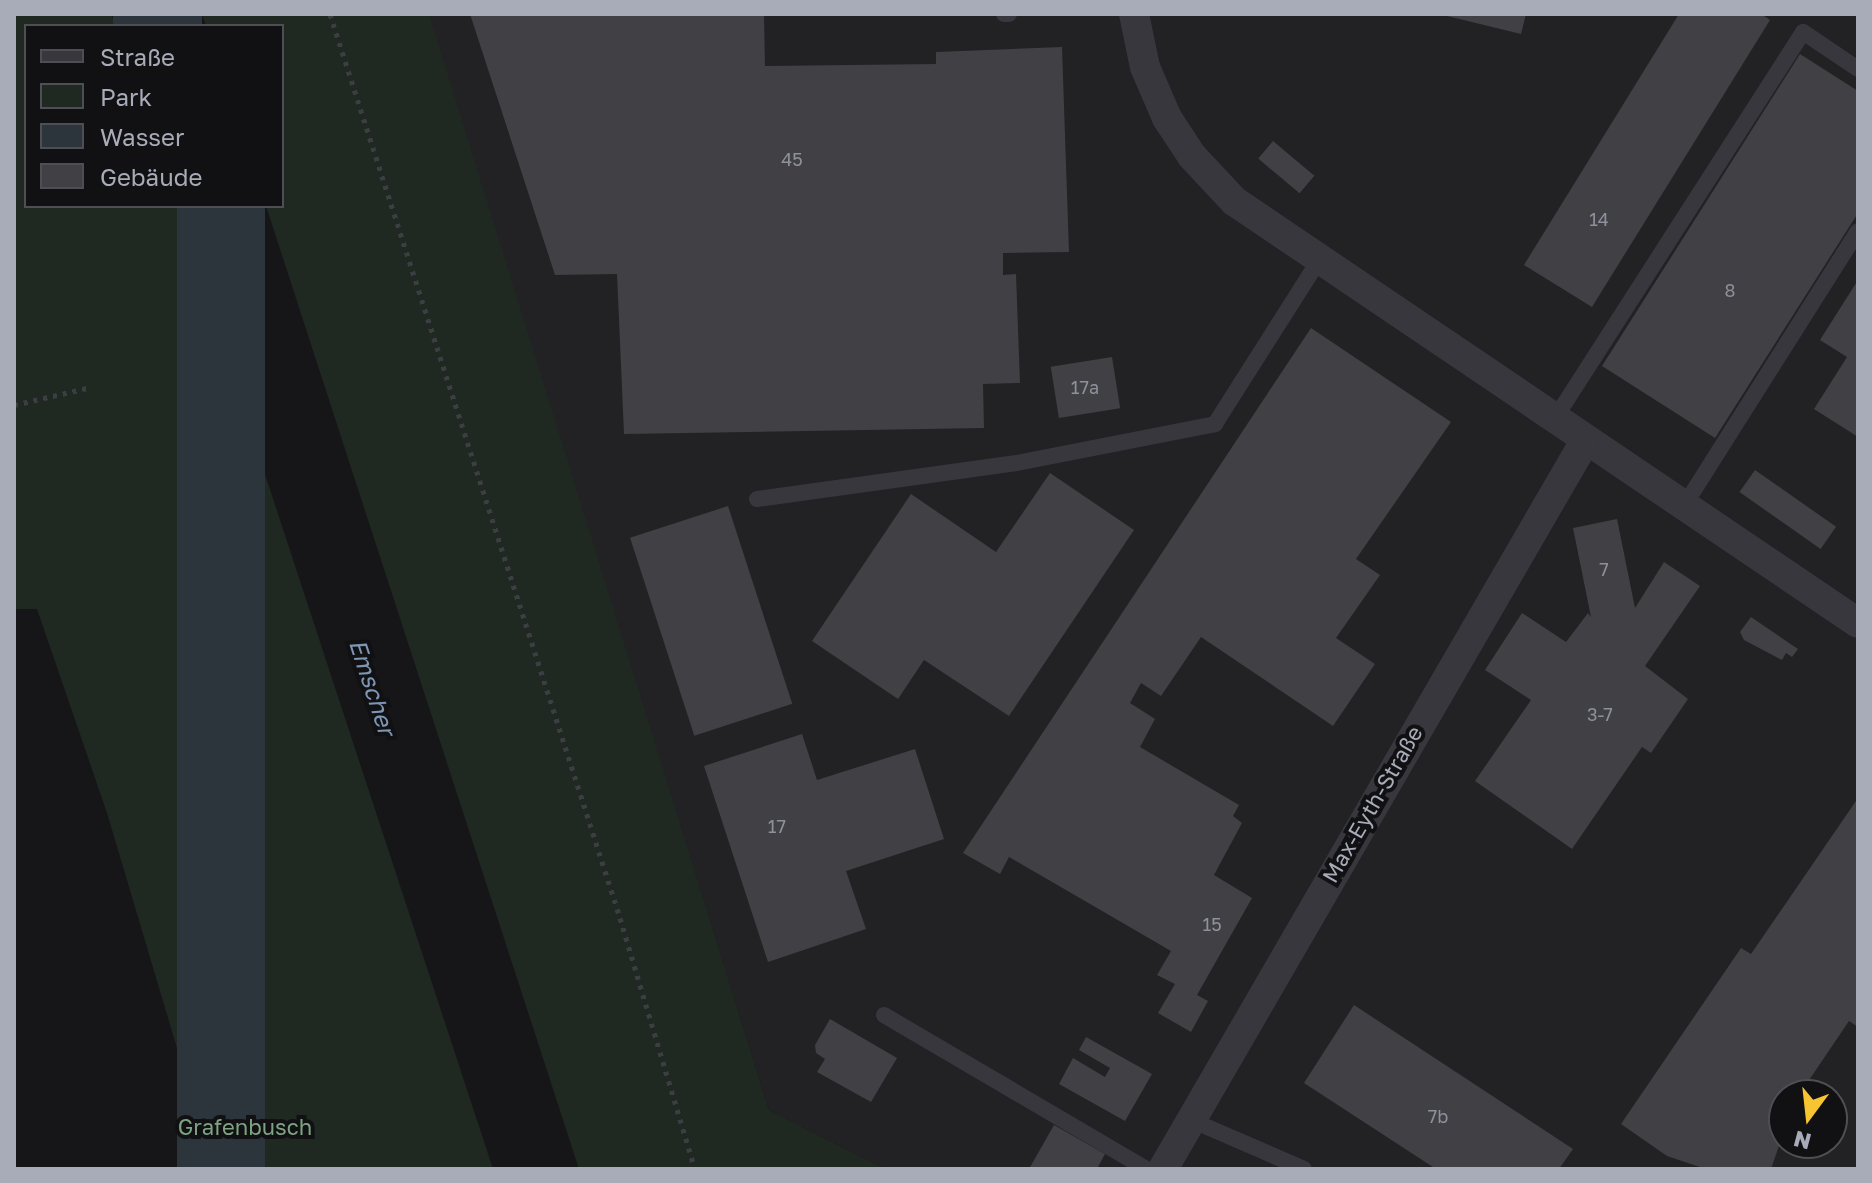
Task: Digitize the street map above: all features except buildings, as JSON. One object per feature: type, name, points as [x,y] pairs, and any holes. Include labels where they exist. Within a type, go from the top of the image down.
[{"type":"street","points":[[1134,14],[1153,86],[1192,156],[1234,201],[1318,262],[1858,623]]},
{"type":"street","name":"Max-Eyth-Straße","points":[[1163,1169],[1585,441]]},
{"type":"lane","points":[[1554,420],[1803,32],[1858,69]]},
{"type":"lane","points":[[1684,506],[1858,231]]},
{"type":"lane","points":[[757,499],[1017,463],[1215,424],[1318,262]]},
{"type":"lane","points":[[884,1015],[1146,1169]]},
{"type":"lane","points":[[1191,1120],[1304,1169]]},
{"type":"path","points":[[330,14],[620,918],[695,1169]]},
{"type":"path","points":[[14,405],[87,388]]},
{"type":"shaded area","points":[[428,14],[1858,14],[1858,1169],[886,1169],[769,1110]]},
{"type":"green space","name":"Grafenbusch","points":[[14,14],[111,14],[115,24],[24,24],[24,208],[178,208],[493,1169],[213,1169],[107,813],[37,609],[14,609]]},
{"type":"green space","points":[[202,14],[429,14],[769,1110],[886,1169],[579,1169],[267,208],[284,208],[284,24],[205,24]]},
{"type":"water","points":[[113,14],[202,14],[202,24],[113,24]]},
{"type":"water","points":[[177,208],[265,208],[265,1169],[177,1169]]},
{"type":"water label","name":"Emscher","points":[[373,687]]}]
